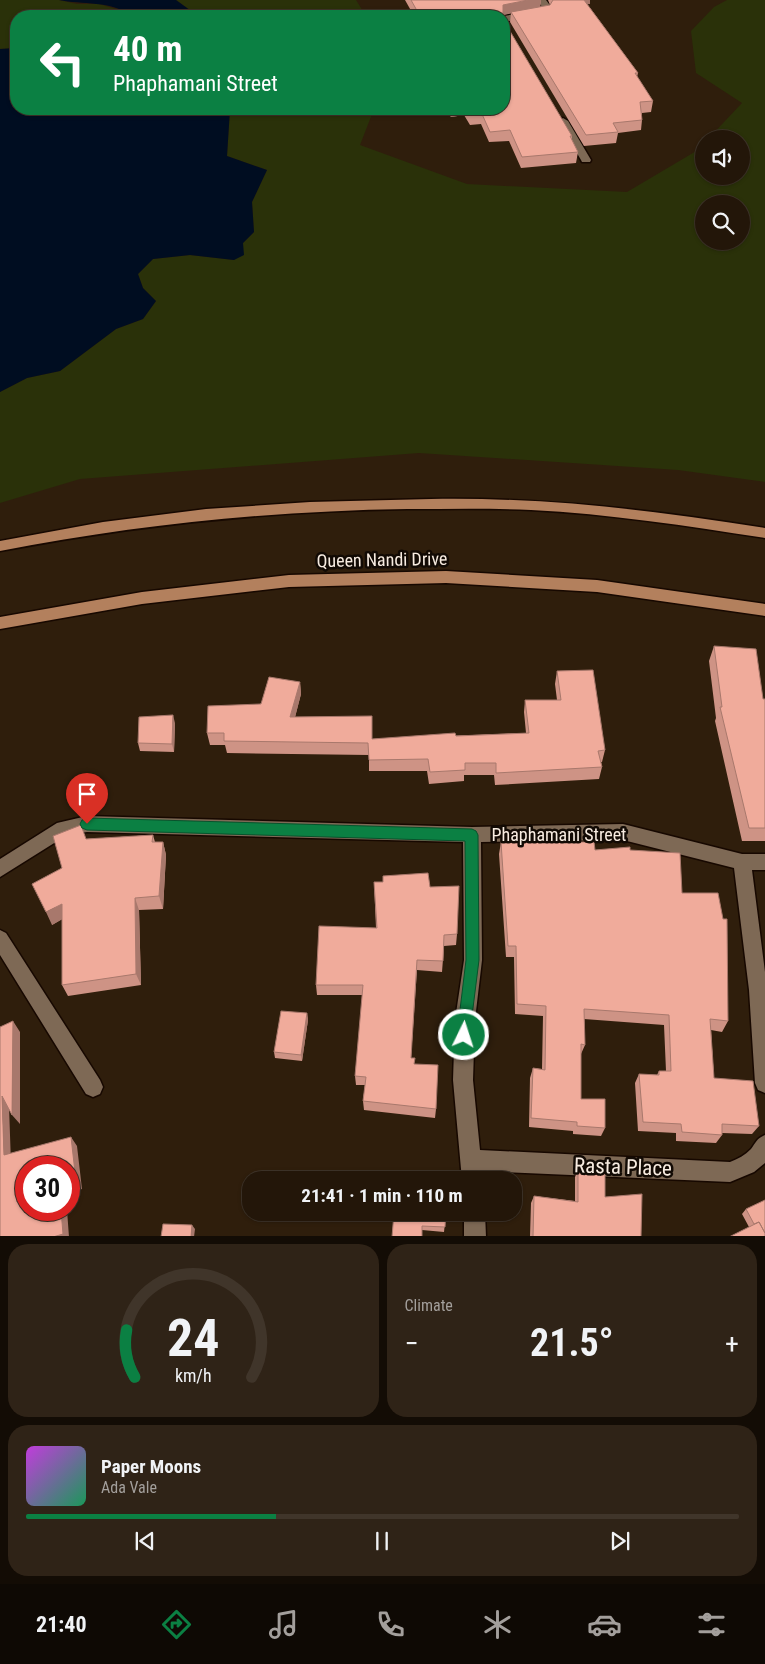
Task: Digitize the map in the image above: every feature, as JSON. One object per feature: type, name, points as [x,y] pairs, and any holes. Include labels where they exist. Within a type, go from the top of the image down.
[{"type":"main road","points":[[0,546],[60,534],[189,515],[274,507],[360,504],[459,503],[545,506],[765,533]]},
{"type":"main road","name":"Queen Nandi Drive","points":[[0,623],[142,598],[289,581],[446,577],[597,586],[765,610]]},
{"type":"street","points":[[510,18],[546,11],[548,8],[542,0]]},
{"type":"street","points":[[555,109],[586,160]]},
{"type":"street","name":"Phaphamani Street","points":[[0,869],[63,828],[87,824],[472,835],[623,832],[742,862],[765,862]]},
{"type":"street","points":[[471,1170],[463,1080],[465,1020],[472,960],[472,835]]},
{"type":"street","points":[[742,862],[758,990],[765,1083]]},
{"type":"street","points":[[0,939],[93,1088]]},
{"type":"street","name":"Rasta Place","points":[[471,1170],[730,1172],[743,1167],[764,1151]]},
{"type":"street","points":[[474,1221],[475,1236]]},
{"type":"green space","points":[[0,0],[59,0],[77,4],[99,4],[119,10],[10,10],[10,48],[0,49]]},
{"type":"green space","points":[[176,0],[356,0],[362,10],[190,10]]},
{"type":"green space","points":[[727,0],[765,0],[765,482],[678,470],[419,453],[80,479],[0,503],[0,392],[27,378],[60,371],[116,329],[143,319],[156,301],[143,288],[138,274],[153,259],[190,255],[234,260],[243,243],[254,232],[252,202],[267,170],[227,156],[230,115],[372,115],[360,145],[467,184],[627,192],[695,152],[695,185],[750,185],[750,130],[716,130],[742,103],[696,73],[691,31],[714,7]]},
{"type":"water","points":[[59,0],[176,0],[190,10],[121,10],[106,5]]},
{"type":"water","points":[[10,48],[10,115],[230,115],[227,156],[267,170],[252,202],[254,232],[243,243],[244,255],[234,260],[190,255],[153,259],[138,274],[143,288],[156,301],[143,319],[116,329],[60,371],[27,378],[0,392],[0,49]]},
{"type":"building","points":[[411,0],[528,0],[503,5],[503,10],[417,10]]},
{"type":"building","points":[[553,0],[584,0],[638,73],[635,73],[653,101],[640,102],[642,120],[613,123],[618,132],[586,135],[511,12],[550,5]]},
{"type":"building","points":[[510,31],[572,136],[570,136],[578,152],[522,157],[510,130],[490,132],[482,115],[510,115]]},
{"type":"building","points":[[714,646],[756,649],[763,699],[765,699],[765,828],[749,828],[720,707],[722,707]]},
{"type":"building","points":[[593,670],[605,750],[598,751],[602,767],[496,773],[496,763],[465,763],[465,770],[430,772],[428,759],[369,760],[368,743],[224,741],[224,733],[207,733],[208,706],[261,704],[269,677],[300,682],[290,717],[372,716],[372,739],[455,733],[456,736],[529,733],[525,700],[561,700],[557,671]]},
{"type":"building","points":[[173,715],[172,744],[138,743],[139,717]]},
{"type":"building","points":[[81,825],[86,839],[153,835],[152,842],[163,842],[159,896],[135,898],[136,974],[62,985],[62,904],[46,912],[32,884],[62,868],[53,836]]},
{"type":"building","points":[[501,842],[594,842],[595,850],[630,847],[630,850],[680,853],[682,893],[718,893],[723,919],[727,919],[728,1021],[710,1019],[714,1078],[753,1081],[759,1126],[722,1124],[722,1135],[682,1132],[681,1124],[643,1122],[639,1074],[659,1075],[659,1071],[671,1071],[669,1015],[584,1009],[585,1045],[581,1044],[581,1099],[605,1099],[605,1128],[577,1126],[577,1122],[531,1118],[533,1068],[545,1070],[546,1006],[517,1004],[516,946],[508,946]]},
{"type":"building","points":[[428,873],[430,887],[459,886],[457,934],[444,935],[443,961],[417,960],[411,1058],[415,1058],[414,1064],[438,1065],[436,1109],[363,1101],[366,1077],[355,1076],[363,985],[316,985],[319,926],[377,928],[374,882],[383,882],[383,876]]},
{"type":"building","points":[[281,1011],[307,1013],[301,1055],[274,1052]]},
{"type":"building","points":[[13,1021],[12,1115],[2,1096],[4,1155],[71,1137],[73,1156],[15,1156],[15,1221],[62,1221],[63,1234],[56,1236],[0,1236],[0,1027]]},
{"type":"building","points":[[578,1170],[605,1172],[605,1197],[642,1194],[641,1236],[533,1236],[534,1196],[578,1202]]},
{"type":"building","points":[[765,1200],[765,1233],[759,1222],[754,1224],[746,1209]]},
{"type":"building","points":[[393,1221],[445,1221],[445,1227],[422,1226],[422,1236],[392,1236]]},
{"type":"building","points":[[759,1222],[765,1233],[765,1236],[731,1236]]},
{"type":"building","points":[[163,1224],[192,1225],[191,1236],[161,1236]]},
{"type":"route","points":[[87,824],[472,835],[472,960],[464,1035]]}]
